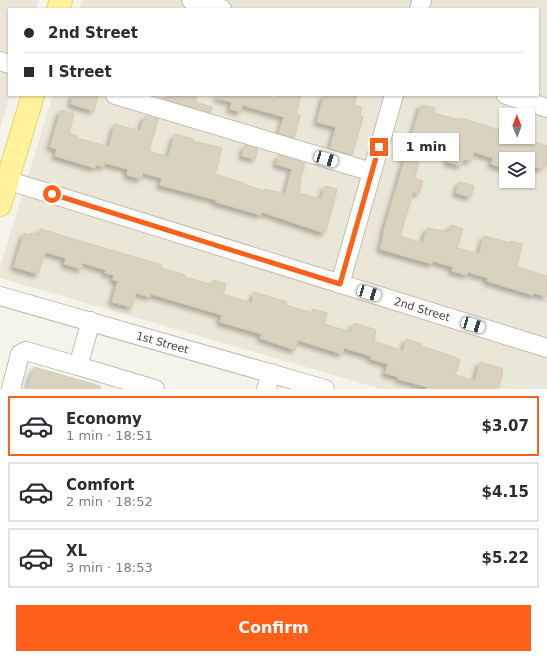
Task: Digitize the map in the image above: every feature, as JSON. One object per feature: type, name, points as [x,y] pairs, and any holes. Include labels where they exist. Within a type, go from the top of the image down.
[{"type":"main road","points":[[0,205],[4,179],[33,96]]},
{"type":"street","points":[[191,0],[219,8]]},
{"type":"street","points":[[118,96],[372,172]]},
{"type":"street","points":[[340,284],[394,96]]},
{"type":"street","points":[[509,96],[547,108]]},
{"type":"street","name":"2nd Street","points":[[4,179],[547,348]]},
{"type":"street","name":"1st Street","points":[[0,296],[91,321],[269,381],[325,389]]},
{"type":"street","points":[[78,366],[91,321]]},
{"type":"street","points":[[11,389],[20,354],[26,351],[155,389]]},
{"type":"shaded area","points":[[0,0],[39,0],[36,8],[8,8],[8,96],[10,96],[0,129]]},
{"type":"shaded area","points":[[82,0],[547,0],[547,389],[381,389],[0,278],[0,267],[53,96],[539,96],[539,8],[79,8]]},
{"type":"building","points":[[73,96],[98,96],[94,111],[71,104]]},
{"type":"building","points":[[168,96],[197,96],[195,102],[212,107],[210,113],[167,100]]},
{"type":"building","points":[[218,96],[266,96],[276,99],[278,96],[301,96],[296,114],[300,115],[294,138],[279,133],[284,117],[242,105],[241,112],[230,109],[232,102],[217,98]]},
{"type":"building","points":[[324,96],[357,96],[354,105],[362,107],[360,116],[363,117],[352,155],[330,148],[336,127],[317,122]]},
{"type":"building","points":[[421,105],[435,108],[434,113],[459,120],[460,118],[499,130],[499,144],[535,144],[535,142],[547,146],[547,165],[544,164],[542,169],[535,167],[535,152],[499,152],[499,167],[491,164],[493,158],[474,152],[471,161],[463,159],[461,166],[447,162],[451,148],[424,140],[417,164],[419,164],[414,178],[423,181],[419,194],[413,192],[400,236],[423,243],[427,228],[449,232],[451,225],[463,229],[457,248],[479,254],[484,236],[510,243],[511,241],[522,244],[517,267],[547,276],[547,297],[534,293],[533,295],[487,281],[488,278],[468,272],[467,275],[452,271],[453,267],[433,261],[432,264],[380,249],[383,233]]},
{"type":"building","points":[[61,110],[74,114],[69,133],[78,136],[77,138],[109,147],[115,124],[140,131],[145,116],[158,119],[149,151],[168,157],[175,134],[193,139],[193,141],[222,148],[215,174],[264,191],[265,189],[285,194],[292,169],[276,164],[279,155],[305,163],[299,183],[301,183],[299,193],[321,199],[325,186],[337,189],[326,231],[324,231],[324,233],[262,212],[261,215],[216,202],[216,200],[160,185],[162,178],[143,173],[141,179],[127,175],[128,169],[105,163],[104,167],[96,165],[95,168],[55,156],[57,149],[50,147]]},
{"type":"building","points":[[245,145],[258,149],[255,159],[242,156]]},
{"type":"building","points":[[459,182],[474,186],[471,197],[456,193]]},
{"type":"building","points":[[40,229],[162,265],[161,268],[185,275],[185,277],[213,285],[214,280],[226,284],[223,294],[252,303],[254,292],[287,302],[286,305],[312,313],[313,309],[327,313],[324,324],[351,332],[354,323],[376,330],[374,341],[403,351],[406,339],[422,344],[421,346],[460,360],[455,375],[475,381],[480,362],[502,368],[503,372],[498,389],[426,389],[427,387],[398,379],[399,377],[385,373],[388,364],[371,359],[371,356],[344,348],[342,354],[298,340],[295,350],[260,338],[262,334],[220,322],[222,315],[151,294],[150,297],[136,293],[132,307],[112,302],[118,281],[113,280],[114,275],[105,273],[106,270],[83,263],[81,269],[64,264],[66,258],[45,252],[38,274],[14,267],[24,233],[38,235]]},
{"type":"building","points":[[34,367],[100,386],[100,389],[27,389]]},
{"type":"route","points":[[52,194],[340,284],[379,147]]}]
